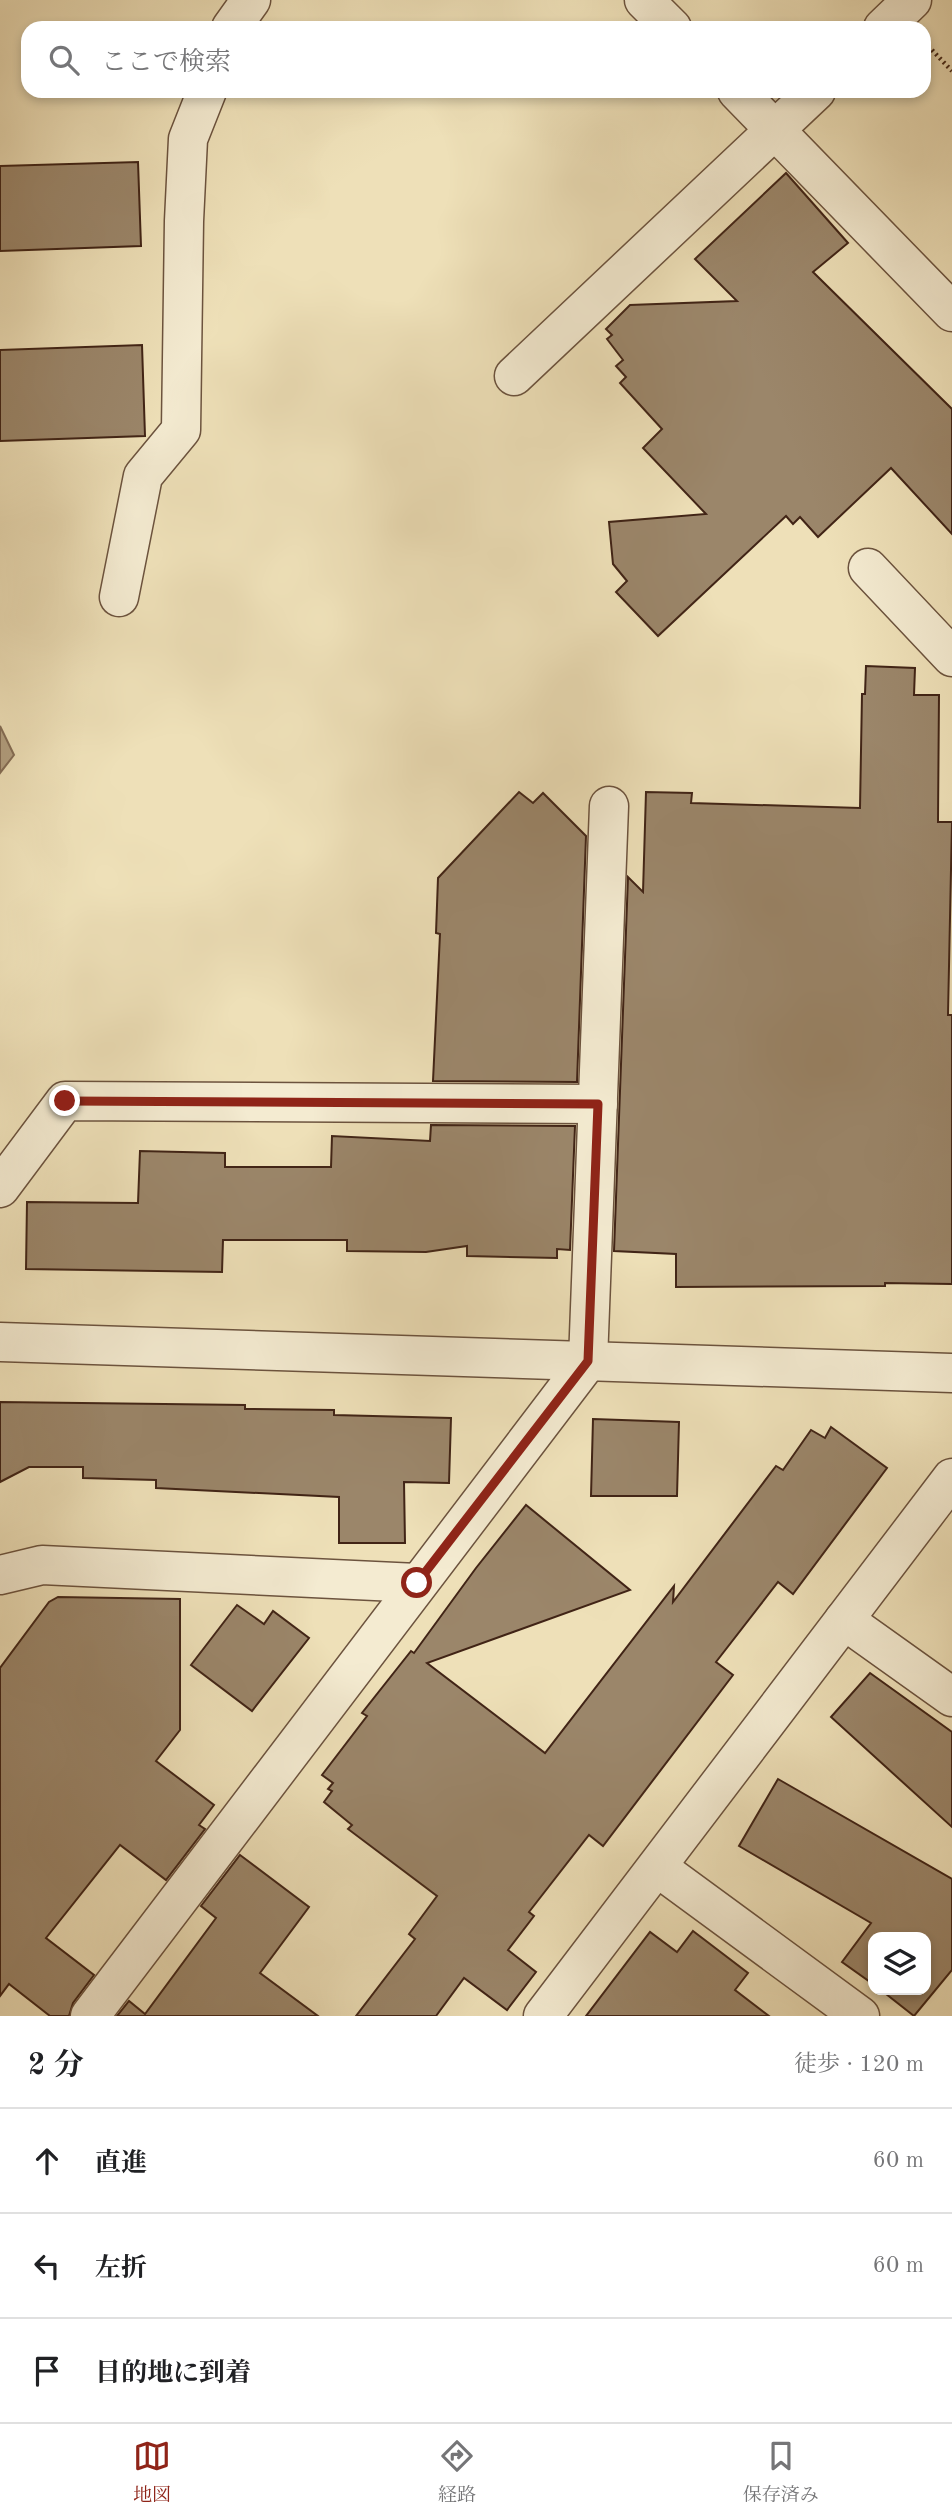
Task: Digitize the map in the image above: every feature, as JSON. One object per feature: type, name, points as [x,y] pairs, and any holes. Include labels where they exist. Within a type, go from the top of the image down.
[{"type":"street","points":[[236,21],[251,0]]},
{"type":"street","points":[[644,0],[666,21]]},
{"type":"street","points":[[890,21],[912,0]]},
{"type":"street","points":[[119,597],[143,476],[181,430],[188,139],[204,98]]},
{"type":"street","points":[[744,98],[952,312]]},
{"type":"street","points":[[514,376],[809,98]]},
{"type":"street","points":[[868,568],[952,657]]},
{"type":"street","points":[[90,2016],[588,1361],[609,806]]},
{"type":"street","points":[[0,1188],[65,1101],[598,1104]]},
{"type":"street","points":[[0,1342],[952,1373]]},
{"type":"street","points":[[543,2016],[952,1478]]},
{"type":"street","points":[[0,1575],[43,1565],[417,1583]]},
{"type":"street","points":[[844,1620],[952,1698]]},
{"type":"street","points":[[657,1867],[860,2016]]},
{"type":"path","points":[[931,49],[952,71]]},
{"type":"shaded area","points":[[0,726],[14,755],[0,773]]},
{"type":"building","points":[[138,162],[141,246],[0,251],[0,166]]},
{"type":"building","points":[[786,173],[848,243],[813,272],[952,409],[952,534],[891,468],[818,537],[800,517],[793,524],[786,516],[658,636],[616,592],[627,581],[613,564],[609,522],[706,514],[643,448],[662,429],[620,383],[626,377],[616,366],[623,360],[607,339],[612,335],[606,329],[630,305],[737,301],[695,259]]},
{"type":"building","points":[[142,345],[145,436],[0,441],[0,350]]},
{"type":"building","points":[[866,666],[915,668],[914,695],[939,695],[938,822],[952,822],[948,1015],[952,1015],[952,1284],[676,1287],[676,1254],[614,1251],[628,877],[643,892],[646,792],[692,793],[691,803],[860,808],[862,694],[865,694]]},
{"type":"building","points":[[519,792],[533,803],[543,793],[586,836],[577,1082],[433,1081],[440,934],[436,933],[438,878]]},
{"type":"building","points":[[431,1125],[575,1126],[570,1250],[557,1249],[557,1258],[467,1256],[467,1246],[426,1252],[347,1251],[347,1240],[223,1240],[222,1272],[26,1269],[27,1202],[138,1203],[140,1151],[225,1153],[225,1167],[331,1167],[332,1136],[430,1141]]},
{"type":"building","points":[[0,1402],[245,1405],[245,1409],[334,1410],[334,1415],[451,1418],[449,1483],[404,1482],[405,1543],[339,1543],[339,1497],[156,1488],[156,1480],[83,1478],[83,1467],[29,1467],[0,1482]]},
{"type":"building","points":[[593,1419],[679,1422],[677,1496],[591,1496]]},
{"type":"building","points":[[831,1427],[887,1468],[793,1594],[778,1582],[716,1662],[733,1675],[603,1846],[589,1835],[529,1912],[534,1916],[508,1950],[536,1972],[507,2010],[464,1978],[436,2016],[356,2016],[415,1939],[409,1934],[437,1896],[348,1829],[352,1825],[324,1802],[332,1791],[328,1789],[333,1783],[322,1775],[367,1716],[362,1713],[411,1651],[414,1653],[526,1505],[630,1590],[427,1663],[545,1753],[674,1586],[673,1602],[776,1466],[783,1470],[811,1430],[825,1438]]},
{"type":"building","points":[[58,1597],[180,1599],[180,1730],[156,1761],[214,1805],[199,1825],[205,1829],[166,1880],[120,1845],[46,1938],[94,1975],[73,2003],[69,2016],[50,2016],[9,1984],[0,1996],[0,1668],[49,1602]]},
{"type":"building","points":[[237,1605],[264,1624],[273,1611],[309,1638],[252,1711],[191,1665]]},
{"type":"building","points":[[870,1673],[952,1732],[952,1827],[831,1717]]},
{"type":"building","points":[[778,1779],[952,1879],[952,1970],[914,2016],[887,1995],[931,1995],[931,1932],[868,1932],[868,1980],[842,1962],[871,1923],[739,1846]]},
{"type":"building","points":[[240,1855],[309,1907],[260,1973],[318,2016],[117,2016],[129,2001],[145,2014],[216,1918],[201,1906]]},
{"type":"building","points":[[693,1931],[748,1973],[735,1990],[769,2016],[586,2016],[650,1932],[677,1952]]},
{"type":"route","points":[[65,1101],[598,1104],[588,1361],[417,1583]]}]
